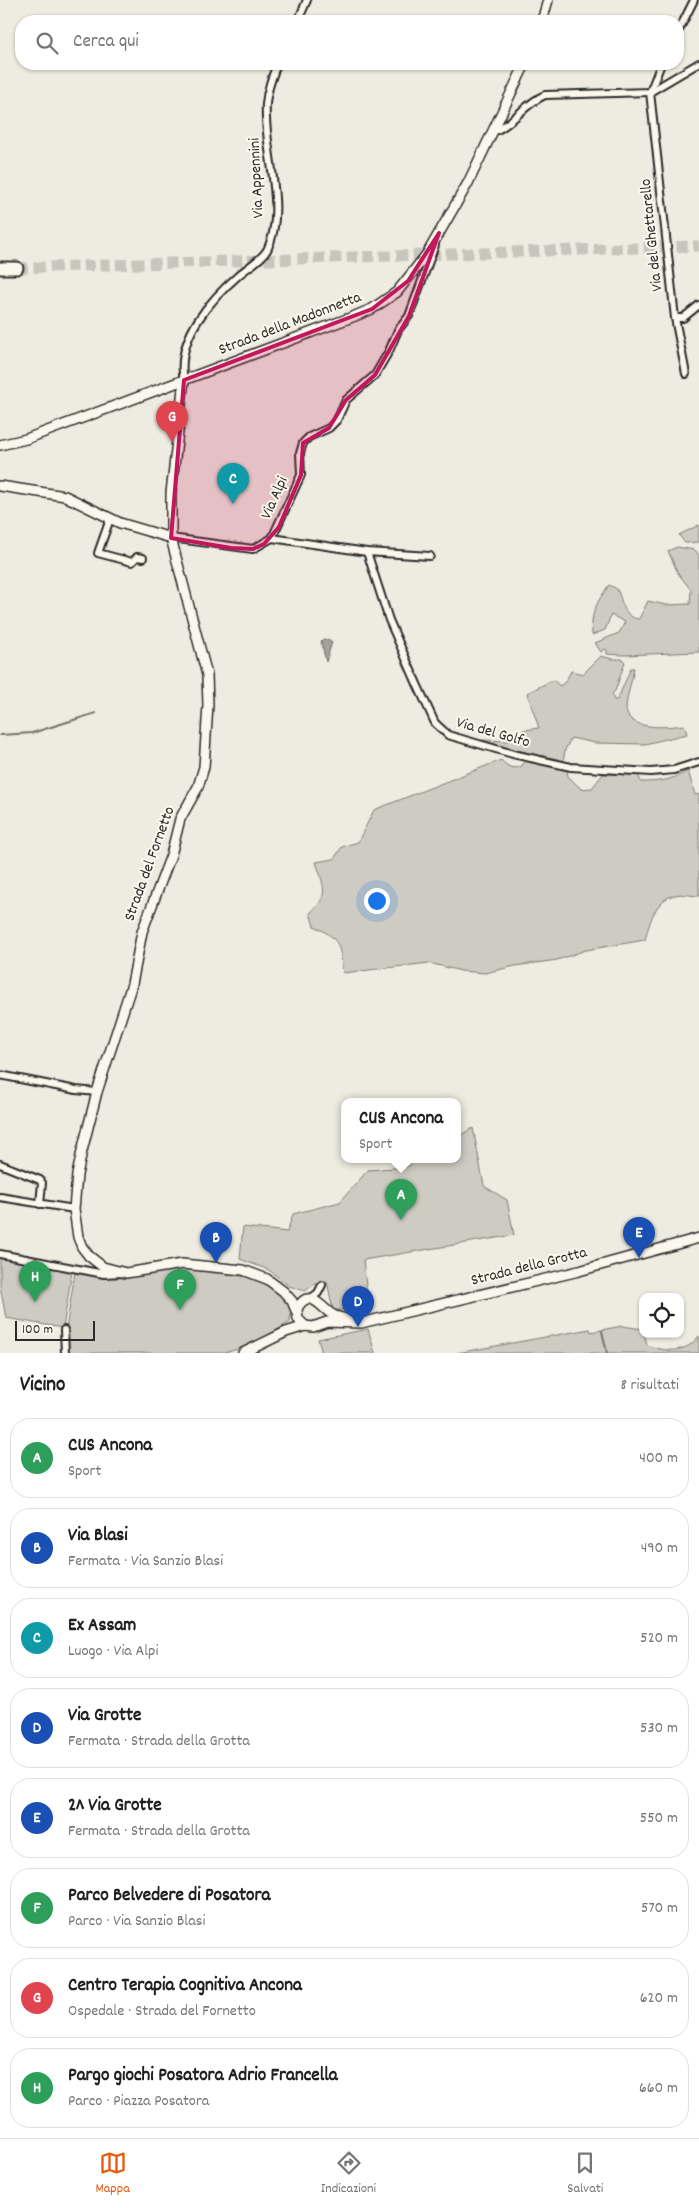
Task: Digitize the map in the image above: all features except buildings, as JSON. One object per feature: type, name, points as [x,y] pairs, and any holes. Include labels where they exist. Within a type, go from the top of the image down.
[{"type":"highway","points":[[0,268],[17,268]]},
{"type":"street","points":[[301,15],[307,0]]},
{"type":"street","points":[[544,15],[548,0]]},
{"type":"street","points":[[684,20],[694,0]]},
{"type":"street","points":[[495,131],[503,128],[536,98],[545,95],[650,92],[699,63]]},
{"type":"street","name":"Via Appennini","points":[[184,380],[183,359],[193,329],[217,294],[267,250],[272,235],[275,205],[266,105],[275,70]]},
{"type":"street","name":"Strada della Madonnetta","points":[[0,445],[26,439],[372,309],[397,292],[408,281],[439,233],[495,131],[522,70]]},
{"type":"street","points":[[650,92],[659,70]]},
{"type":"street","name":"Via del Ghettarello","points":[[650,92],[675,318],[686,374]]},
{"type":"street","name":"Via Alpi","points":[[0,486],[65,496],[110,518],[171,538],[253,549],[272,538],[279,527],[301,475],[300,453],[303,443],[309,437],[329,428],[337,420],[346,400],[375,375],[389,351],[398,330],[409,316],[439,233]]},
{"type":"street","points":[[675,318],[683,318],[699,305]]},
{"type":"street","name":"Strada del Fornetto","points":[[126,1273],[103,1267],[89,1256],[78,1237],[74,1209],[77,1174],[97,1092],[132,984],[142,932],[171,855],[180,818],[198,787],[204,766],[208,705],[207,675],[171,538],[171,493],[184,380]]},
{"type":"street","points":[[110,518],[98,553],[132,562],[136,557],[143,558]]},
{"type":"street","points":[[272,538],[367,552],[430,556]]},
{"type":"street","name":"Via del Golfo","points":[[367,552],[389,620],[416,684],[435,723],[448,735],[513,754],[571,767],[651,772],[674,770],[699,762]]},
{"type":"street","points":[[0,1075],[76,1090],[97,1092]]},
{"type":"street","points":[[0,1164],[40,1180],[42,1183],[40,1204]]},
{"type":"street","points":[[0,1198],[74,1209]]},
{"type":"street","name":"Strada della Grotta","points":[[243,1353],[286,1332],[305,1326],[327,1322],[357,1324],[560,1275],[699,1238]]},
{"type":"street","points":[[0,1254],[104,1274],[126,1273],[182,1264],[227,1268],[257,1274],[283,1291],[307,1300]]},
{"type":"street","name":"Strada della Grotta","points":[[286,1332],[307,1300],[318,1293],[322,1285],[322,1306]]},
{"type":"street","points":[[283,1291],[292,1301],[297,1315],[305,1326]]},
{"type":"street","name":"Strada della Grotta","points":[[307,1300],[322,1306],[337,1317],[366,1321]]},
{"type":"street","points":[[317,1325],[324,1318],[322,1306]]},
{"type":"street","points":[[64,1330],[65,1353]]},
{"type":"highlighted area","points":[[439,233],[409,316],[375,375],[346,400],[329,428],[303,443],[301,475],[279,527],[264,544],[253,549],[231,548],[171,538],[184,380],[372,309],[408,281]]},
{"type":"shaded area","points":[[699,525],[699,542],[685,543],[679,535]]},
{"type":"shaded area","points":[[677,547],[695,550],[699,555],[699,652],[623,655],[607,654],[605,649],[601,652],[595,643],[619,633],[625,622],[611,615],[605,630],[592,635],[592,620],[595,608],[609,585],[617,589],[622,604],[634,618],[639,619],[648,601],[666,605],[690,604],[691,590],[678,573],[668,551]]},
{"type":"shaded area","points":[[324,639],[332,642],[326,662],[321,641]]},
{"type":"shaded area","points":[[601,656],[622,659],[625,662],[615,691],[612,694],[614,700],[617,700],[631,668],[634,668],[626,707],[628,715],[633,721],[659,727],[684,725],[687,734],[645,744],[595,743],[571,738],[565,750],[563,763],[482,740],[509,741],[523,730],[539,728],[527,693],[553,680],[560,686],[566,681],[571,671],[583,674]]},
{"type":"shaded area","points":[[525,759],[567,770],[568,776],[581,789],[592,788],[603,774],[638,775],[641,782],[648,782],[671,778],[688,771],[695,795],[699,794],[699,896],[678,894],[662,901],[654,913],[645,940],[586,950],[557,960],[515,966],[485,973],[461,971],[429,963],[343,973],[341,955],[337,944],[329,935],[314,926],[310,913],[321,901],[324,890],[316,862],[334,859],[342,847],[358,842],[374,810],[501,760],[508,766],[515,768],[522,766]]},
{"type":"shaded area","points":[[473,1128],[484,1186],[507,1200],[514,1235],[363,1260],[369,1310],[333,1310],[327,1281],[316,1283],[305,1291],[289,1286],[269,1270],[240,1259],[243,1227],[287,1232],[293,1214],[340,1202],[368,1170],[406,1167],[413,1163],[461,1163],[461,1135]]},
{"type":"shaded area","points":[[0,1257],[72,1271],[63,1328],[6,1318],[0,1286]]},
{"type":"shaded area","points":[[189,1268],[247,1277],[266,1284],[288,1302],[291,1307],[290,1322],[252,1345],[224,1353],[67,1353],[65,1336],[75,1272],[124,1278]]},
{"type":"shaded area","points":[[622,1326],[639,1328],[639,1338],[645,1338],[647,1345],[669,1350],[689,1346],[699,1336],[699,1353],[457,1353],[590,1329],[591,1332]]},
{"type":"shaded area","points":[[368,1329],[375,1353],[322,1353],[318,1339]]},
{"type":"waterway","points":[[0,735],[32,733],[96,713]]},
{"type":"waterway","points":[[602,1331],[607,1353]]},
{"type":"tunnel","points":[[17,268],[699,246]]},
{"type":"place","name":"Centro Terapia Cognitiva Ancona","points":[[172,442]]},
{"type":"place","name":"Ex Assam","points":[[233,504]]},
{"type":"place","name":"CUS Ancona","points":[[401,1220]]},
{"type":"place","name":"2^ Via Grotte","points":[[639,1258]]},
{"type":"place","name":"Via Blasi","points":[[216,1263]]},
{"type":"place","name":"Pargo giochi Posatora Adrio Francella","points":[[35,1302]]},
{"type":"place","name":"Parco Belvedere di Posatora","points":[[180,1310]]},
{"type":"place","name":"Via Grotte","points":[[358,1327]]}]
